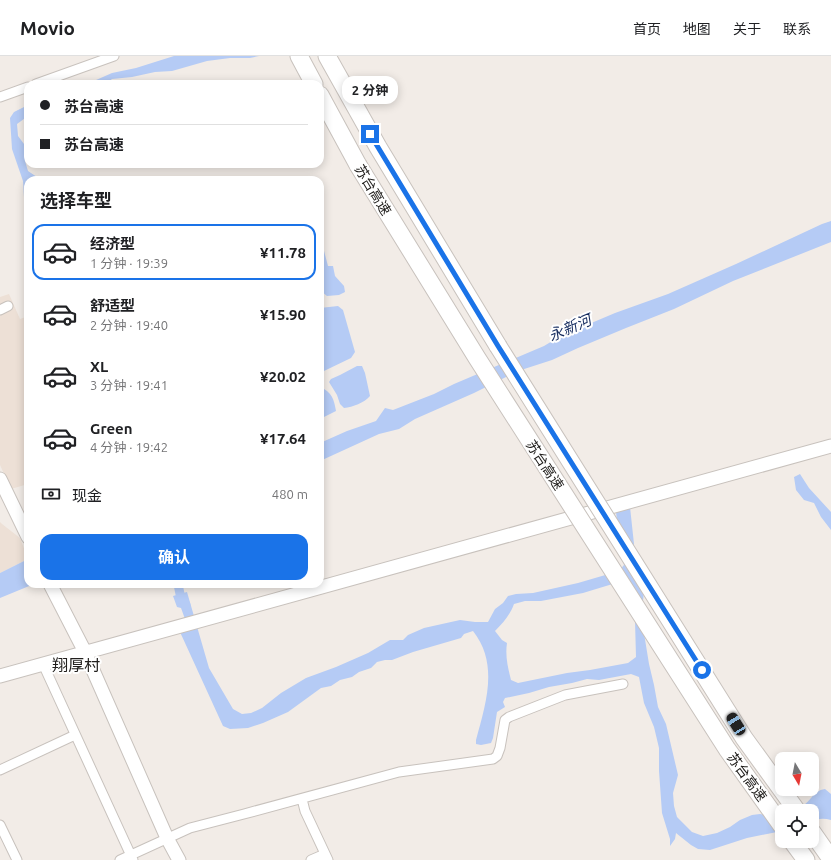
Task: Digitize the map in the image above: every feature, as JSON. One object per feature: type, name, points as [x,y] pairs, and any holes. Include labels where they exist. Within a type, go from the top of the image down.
[{"type":"highway","points":[[298,56],[312,80]]},
{"type":"highway","name":"苏台高速","points":[[327,56],[378,147],[502,353],[744,738],[792,804]]},
{"type":"highway","name":"苏台高速","points":[[324,102],[358,165],[476,358],[718,736],[775,816]]},
{"type":"highway","points":[[819,842],[831,859]]},
{"type":"highway","points":[[797,848],[806,860]]},
{"type":"street","points":[[47,80],[114,56]]},
{"type":"street","points":[[0,97],[24,88]]},
{"type":"street","points":[[324,586],[831,446]]},
{"type":"street","points":[[2,486],[24,529]]},
{"type":"street","points":[[52,588],[85,652],[178,860]]},
{"type":"street","points":[[0,676],[317,588]]},
{"type":"street","points":[[43,664],[132,858]]},
{"type":"street","points":[[120,860],[132,858],[168,838],[190,828],[399,772],[493,759],[500,748],[505,720],[509,717],[565,696],[623,684]]},
{"type":"street","points":[[0,770],[75,735]]},
{"type":"street","points":[[302,799],[305,811],[326,857],[311,860]]},
{"type":"street","points":[[0,824],[16,860]]},
{"type":"shaded area","points":[[9,294],[20,319],[24,318],[24,485],[11,489],[0,465],[0,297]]},
{"type":"shaded area","points":[[0,522],[20,538],[24,548],[24,561],[0,573]]},
{"type":"water","points":[[174,56],[259,56],[207,61],[172,71],[155,72],[111,80],[96,80],[112,73],[136,68]]},
{"type":"water","points":[[24,107],[24,119],[17,124],[18,136],[24,144],[24,168],[27,168],[28,171],[36,176],[24,176],[24,197],[23,181],[12,149],[10,118],[14,112]]},
{"type":"water","points":[[831,221],[831,242],[733,281],[674,309],[552,360],[518,371],[474,393],[415,419],[399,429],[379,434],[324,459],[324,441],[376,421],[385,408],[393,410],[434,394],[544,346],[559,337],[574,333],[589,324],[668,294]]},
{"type":"water","points":[[324,251],[328,266],[333,266],[335,276],[344,286],[345,292],[339,295],[327,296],[324,294]]},
{"type":"water","points":[[338,306],[343,310],[355,352],[351,358],[324,371],[324,308]]},
{"type":"water","points":[[357,366],[362,366],[370,396],[365,401],[351,407],[344,408],[340,404],[337,395],[329,382],[331,379]]},
{"type":"water","points":[[324,389],[332,396],[336,411],[324,417]]},
{"type":"water","points":[[800,474],[809,488],[831,512],[831,530],[821,517],[814,503],[804,500],[796,490],[794,477]]},
{"type":"water","points":[[630,507],[634,544],[633,562],[644,592],[642,610],[643,627],[649,664],[658,707],[666,724],[678,775],[673,793],[677,817],[692,832],[703,836],[717,833],[740,820],[752,815],[760,814],[771,816],[775,821],[775,832],[747,838],[710,850],[698,849],[676,833],[675,839],[670,846],[670,839],[662,813],[659,748],[654,727],[644,703],[639,677],[631,674],[599,680],[587,679],[505,698],[503,702],[505,707],[497,712],[491,743],[481,745],[476,744],[486,698],[488,670],[486,657],[481,644],[473,631],[464,634],[461,638],[413,652],[392,660],[377,662],[371,668],[359,672],[352,677],[340,680],[331,686],[321,688],[288,712],[248,728],[230,729],[223,726],[180,632],[185,619],[181,608],[177,607],[173,596],[187,592],[209,668],[233,709],[242,714],[251,713],[262,708],[281,693],[306,678],[368,653],[390,640],[403,640],[408,635],[424,628],[460,620],[488,622],[495,609],[503,603],[508,596],[533,593],[578,583],[619,571],[624,565],[616,512]],"holes":[[[629,579],[636,605],[636,657],[628,663],[518,683],[511,680],[506,648],[507,643],[502,640],[495,631],[506,619],[514,604],[525,601],[541,601],[583,593]]]},
{"type":"water","points":[[24,561],[24,588],[0,598],[0,573]]},
{"type":"water","points":[[825,789],[831,794],[831,820],[819,820],[819,804],[805,804],[813,796],[819,796],[819,791]]},
{"type":"waterway","points":[[179,588],[180,594],[186,605]]},
{"type":"district","name":"翔厚村","points":[[76,665]]},
{"type":"route","points":[[370,134],[498,346],[702,670]]},
{"type":"water label","name":"永新河","points":[[570,328]]}]
